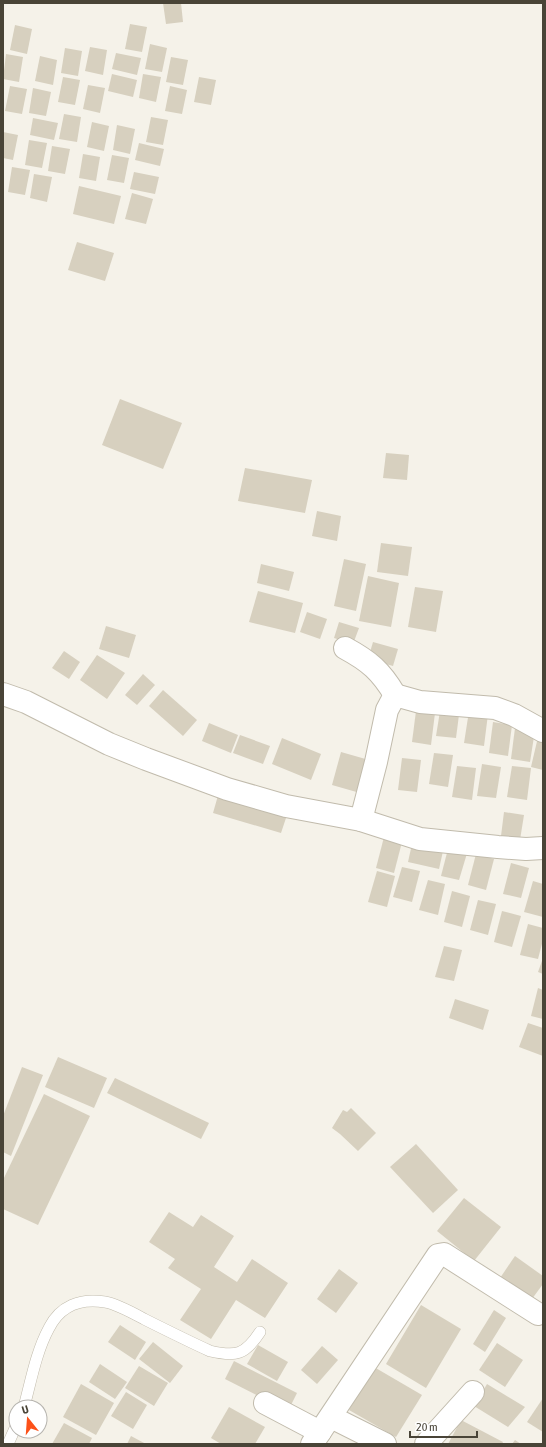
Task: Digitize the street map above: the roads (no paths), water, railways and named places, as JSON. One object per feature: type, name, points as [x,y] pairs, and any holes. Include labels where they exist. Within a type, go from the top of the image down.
[{"type":"street","points":[[345,648],[363,658],[374,667],[387,680],[395,695],[420,702],[495,708],[514,715],[543,730]]},
{"type":"street","points":[[3,694],[26,702],[109,744],[214,784],[286,806],[361,820],[420,839],[498,847],[526,849],[543,848]]},
{"type":"street","points":[[361,820],[376,762],[387,710],[395,695]]},
{"type":"street","points":[[321,1431],[438,1255],[444,1254],[538,1314]]},
{"type":"street","points":[[426,1444],[473,1392]]},
{"type":"street","points":[[265,1403],[321,1431],[385,1444]]},
{"type":"lane","points":[[26,1399],[33,1373],[49,1328],[62,1310],[76,1303],[106,1302],[130,1311],[206,1349],[220,1354],[245,1351],[260,1332]]}]
